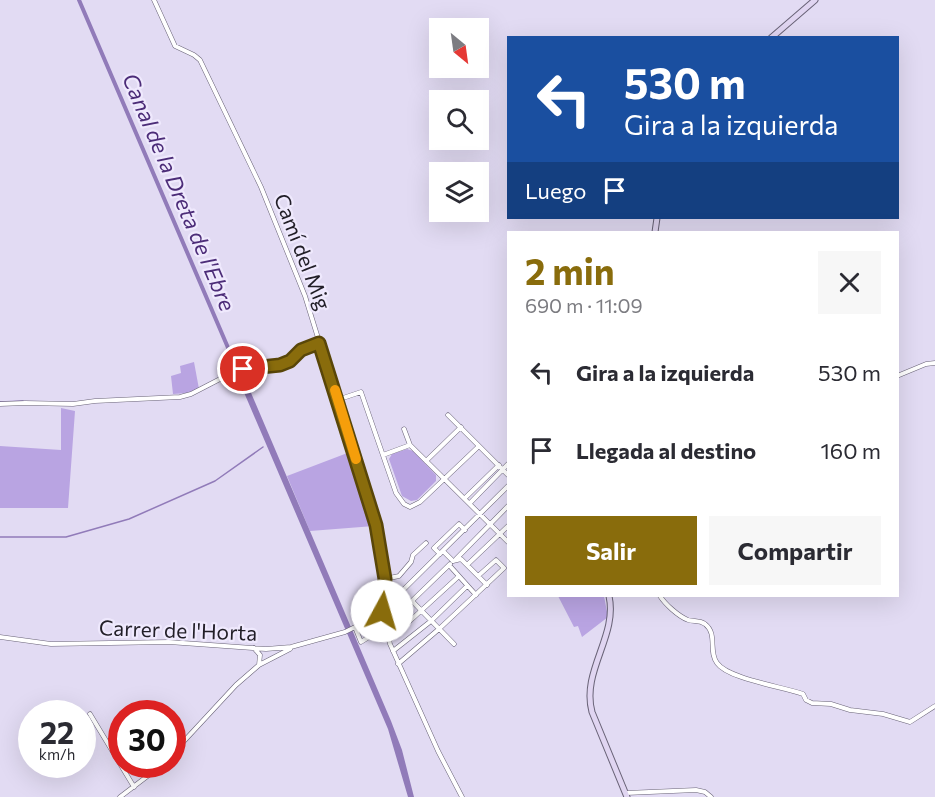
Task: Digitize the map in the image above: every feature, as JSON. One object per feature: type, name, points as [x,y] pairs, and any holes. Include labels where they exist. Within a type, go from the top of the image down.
[{"type":"street","name":"Camí del Mig","points":[[154,0],[175,46],[200,60],[261,187],[305,296],[376,525],[385,579],[382,611],[389,640],[438,751],[462,797]]},
{"type":"street","points":[[773,36],[815,0]]},
{"type":"street","points":[[0,404],[26,402],[73,404],[95,400],[180,397],[191,394],[235,372],[280,365],[290,361],[301,350],[319,343]]},
{"type":"street","points":[[899,375],[926,364],[935,363]]},
{"type":"street","points":[[337,399],[361,392],[396,493],[404,504],[410,507],[420,502],[479,446]]},
{"type":"street","points":[[448,415],[507,474]]},
{"type":"street","points":[[426,461],[461,427]]},
{"type":"street","points":[[404,429],[410,445],[507,541]]},
{"type":"street","points":[[383,454],[410,445]]},
{"type":"street","points":[[465,498],[499,465]]},
{"type":"street","points":[[470,503],[507,465]]},
{"type":"street","name":"Carrer de l'Horta","points":[[0,637],[51,644],[169,642],[265,649],[296,645],[346,631],[382,611],[507,487]]},
{"type":"street","points":[[353,628],[361,642],[385,627],[507,507]]},
{"type":"street","points":[[465,530],[459,524],[434,548],[452,562],[458,577],[476,595]]},
{"type":"street","points":[[467,565],[507,527]]},
{"type":"street","points":[[385,579],[397,577],[411,562],[413,555],[426,543]]},
{"type":"street","points":[[452,562],[461,559],[487,585]]},
{"type":"street","points":[[398,663],[506,569],[496,560],[478,576]]},
{"type":"street","points":[[389,640],[458,577]]},
{"type":"street","points":[[393,651],[430,621],[467,586]]},
{"type":"street","points":[[609,597],[612,617],[593,674],[590,701],[592,712],[627,795],[701,790],[711,797]]},
{"type":"street","points":[[661,597],[689,620],[700,621],[708,626],[711,632],[713,656],[721,668],[731,672],[798,692],[812,703],[831,704],[850,710],[883,714],[910,722],[935,706]]},
{"type":"street","points":[[412,601],[454,644]]},
{"type":"street","points":[[186,739],[236,684],[259,665],[296,645]]},
{"type":"street","points":[[254,648],[260,658]]},
{"type":"street","points":[[265,649],[267,660]]},
{"type":"street","points":[[259,665],[265,649]]},
{"type":"street","points":[[96,724],[134,787]]},
{"type":"street","points":[[120,797],[145,778]]},
{"type":"shaded area","points":[[194,362],[199,389],[188,393],[173,394],[171,376],[181,373],[180,366]]},
{"type":"shaded area","points":[[240,367],[391,721],[402,750],[414,797],[408,797],[388,729],[234,369]]},
{"type":"shaded area","points":[[61,408],[75,411],[68,508],[0,508],[0,446],[61,450]]},
{"type":"shaded area","points":[[407,449],[413,451],[436,475],[436,481],[417,500],[411,501],[402,496],[389,459],[392,454]]},
{"type":"shaded area","points":[[350,452],[374,526],[310,531],[287,476]]},
{"type":"shaded area","points":[[559,597],[604,597],[608,617],[582,637],[578,626],[574,627]]},
{"type":"waterway","name":"Canal de la Dreta de l'Ebre","points":[[79,0],[238,371]]},
{"type":"waterway","points":[[0,402],[23,401]]},
{"type":"waterway","points":[[0,537],[66,537],[129,519],[215,481],[263,447]]},
{"type":"slow traffic","points":[[335,390],[356,459]]},
{"type":"route","points":[[243,369],[280,365],[290,361],[301,350],[319,343],[376,525],[385,579],[382,611]]}]
